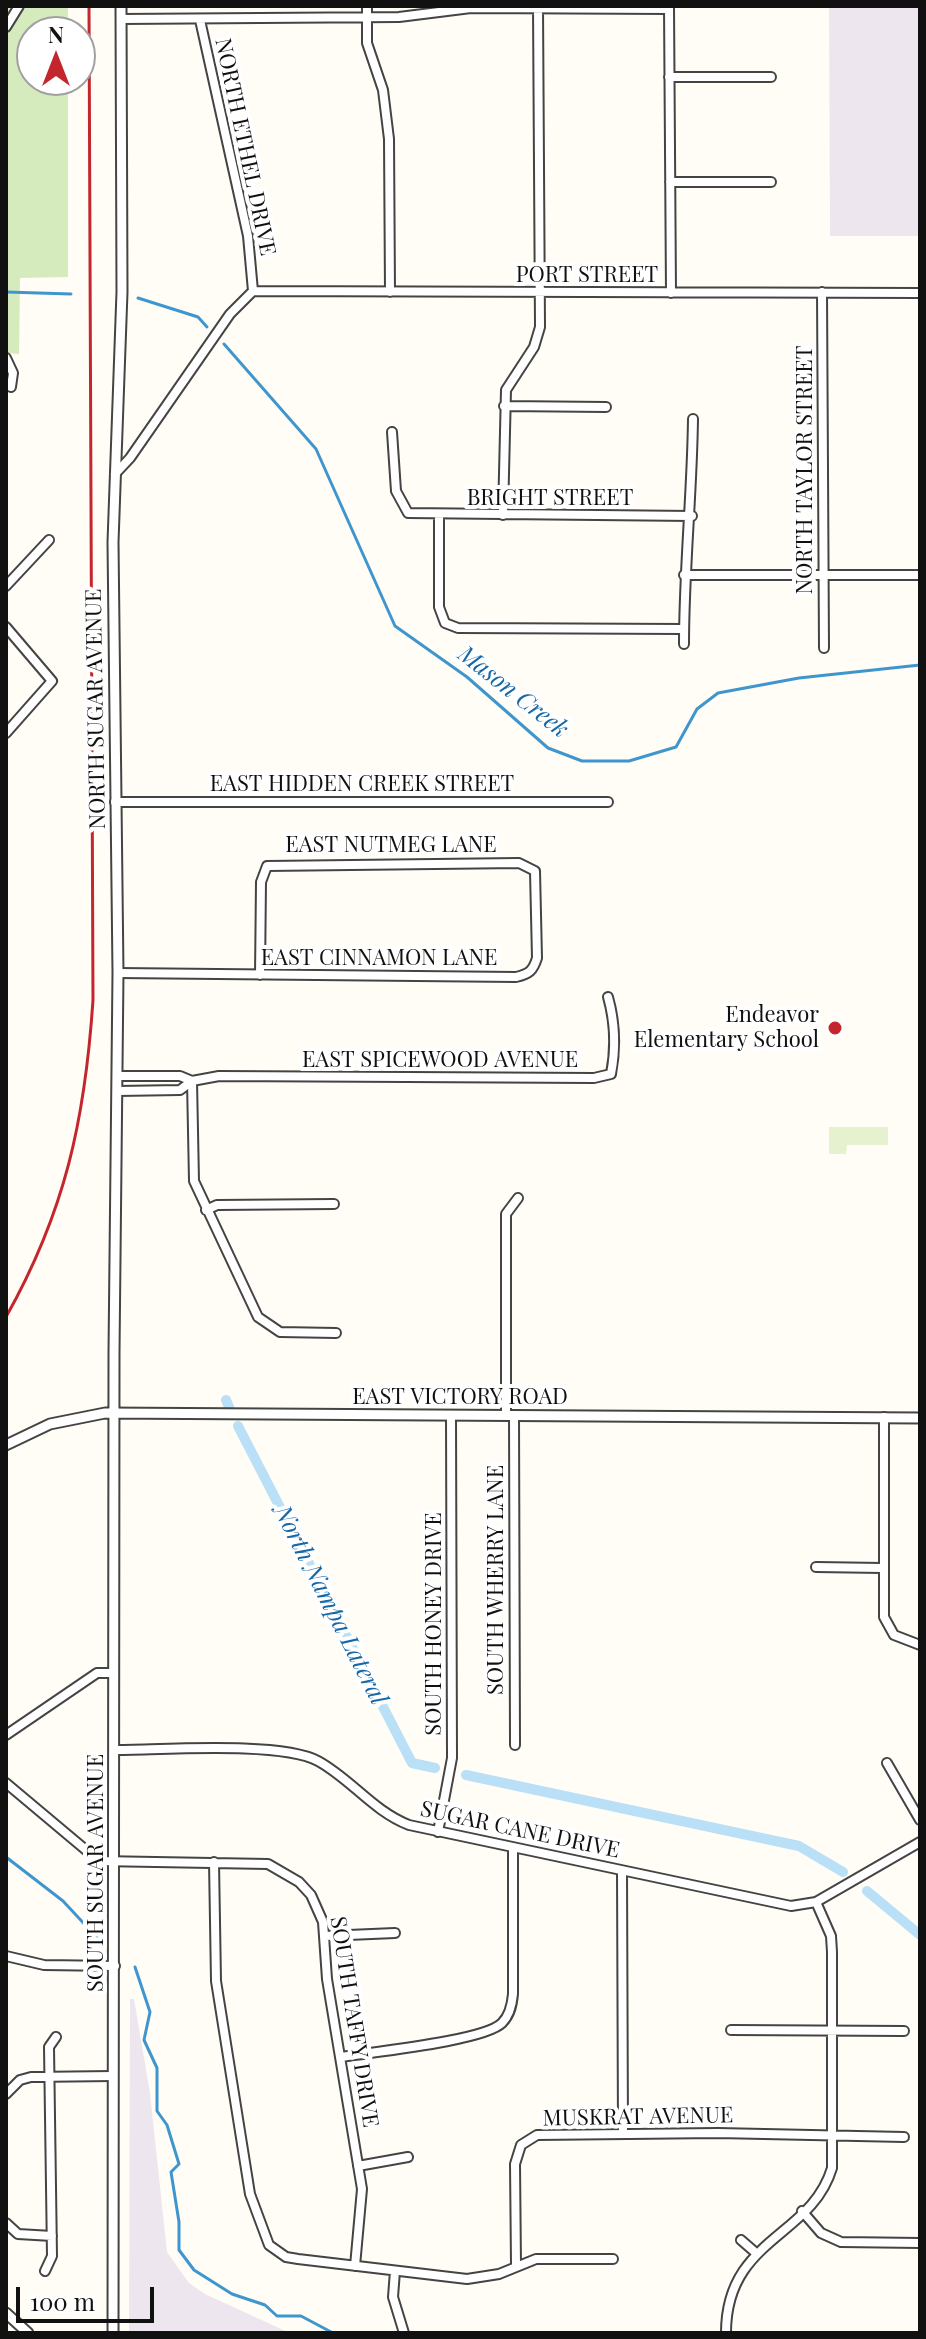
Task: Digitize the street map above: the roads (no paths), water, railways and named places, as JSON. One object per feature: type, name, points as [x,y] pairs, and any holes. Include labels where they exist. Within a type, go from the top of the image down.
[{"type":"street","points":[[6,27],[19,6]]},
{"type":"street","name":"NORTH SUGAR AVENUE","points":[[114,1413],[118,973],[114,475],[122,279],[121,6]]},
{"type":"street","points":[[367,6],[367,43],[383,90],[389,139],[390,292]]},
{"type":"street","points":[[503,515],[504,406],[515,373],[534,347],[540,327],[538,7]]},
{"type":"street","points":[[121,19],[367,18],[471,8],[669,7],[671,293]]},
{"type":"street","name":"NORTH ETHEL DRIVE","points":[[114,475],[130,458],[230,314],[253,291],[248,236],[200,20]]},
{"type":"street","points":[[669,77],[771,77]]},
{"type":"street","points":[[670,182],[771,182]]},
{"type":"street","name":"PORT STREET","points":[[253,291],[920,293]]},
{"type":"street","name":"NORTH TAYLOR STREET","points":[[822,292],[824,648]]},
{"type":"street","points":[[6,358],[13,373],[11,387]]},
{"type":"street","points":[[504,406],[606,407]]},
{"type":"street","points":[[684,644],[684,575],[692,516],[693,419]]},
{"type":"street","name":"BRIGHT STREET","points":[[392,432],[396,491],[408,513],[692,516]]},
{"type":"street","points":[[439,515],[439,607],[445,623],[458,628],[684,629]]},
{"type":"street","points":[[6,586],[49,540]]},
{"type":"street","points":[[684,575],[920,575]]},
{"type":"street","points":[[6,627],[52,681],[6,733]]},
{"type":"street","name":"EAST HIDDEN CREEK STREET","points":[[115,802],[608,802]]},
{"type":"street","name":"EAST NUTMEG LANE","points":[[260,975],[261,882],[267,866],[519,863],[531,867]]},
{"type":"street","name":"EAST CINNAMON LANE","points":[[118,973],[526,975],[533,969],[537,958],[537,878],[531,867]]},
{"type":"street","name":"EAST SPICEWOOD AVENUE","points":[[118,1091],[180,1090],[192,1081],[219,1076],[594,1078],[611,1074],[614,1058],[613,1015],[608,997]]},
{"type":"street","name":"EAST SPICEWOOD AVENUE","points":[[118,1076],[180,1076],[192,1081]]},
{"type":"street","points":[[192,1081],[194,1181],[258,1317],[280,1332],[336,1333]]},
{"type":"street","name":"SOUTH WHERRY LANE","points":[[515,1745],[506,1214],[518,1198]]},
{"type":"street","points":[[206,1210],[217,1205],[334,1204]]},
{"type":"street","name":"EAST VICTORY ROAD","points":[[6,1445],[50,1424],[78,1416],[114,1413],[920,1418]]},
{"type":"street","name":"SOUTH SUGAR AVENUE","points":[[113,2333],[114,1413]]},
{"type":"street","name":"SOUTH HONEY DRIVE","points":[[438,1832],[452,1758],[451,1415]]},
{"type":"street","points":[[884,1417],[882,1568],[888,1628],[894,1635],[920,1645]]},
{"type":"street","points":[[816,1567],[882,1568]]},
{"type":"street","points":[[6,1735],[97,1673],[114,1673]]},
{"type":"street","name":"SUGAR CANE DRIVE","points":[[114,1750],[291,1752],[320,1762],[391,1818],[438,1832],[776,1904],[816,1902],[920,1842]]},
{"type":"street","points":[[887,1763],[920,1820]]},
{"type":"street","points":[[6,1783],[99,1861],[115,1861]]},
{"type":"street","points":[[341,2057],[480,2034],[501,2023],[512,2007],[513,1994],[513,1848]]},
{"type":"street","name":"SOUTH TAFFY DRIVE","points":[[115,1861],[250,1861],[284,1871],[311,1895],[320,1913],[325,1936],[327,1979],[363,2198],[355,2266]]},
{"type":"street","points":[[214,1862],[216,1981],[256,2214],[269,2245],[286,2257],[467,2279],[499,2274],[536,2259],[613,2259]]},
{"type":"street","points":[[622,1871],[623,2133]]},
{"type":"street","points":[[726,2333],[732,2288],[756,2253],[802,2211],[828,2181],[832,2137],[831,1936],[816,1902]]},
{"type":"street","points":[[325,1936],[395,1933]]},
{"type":"street","points":[[6,1956],[44,1965],[115,1966]]},
{"type":"street","points":[[731,2030],[904,2031]]},
{"type":"street","points":[[45,2271],[52,2256],[49,2047],[56,2037]]},
{"type":"street","points":[[6,2094],[20,2080],[49,2076],[113,2076]]},
{"type":"street","name":"MUSKRAT AVENUE","points":[[516,2265],[515,2164],[521,2145],[528,2138],[547,2133],[904,2137]]},
{"type":"street","points":[[358,2166],[408,2157]]},
{"type":"street","points":[[802,2211],[821,2233],[841,2242],[920,2243]]},
{"type":"street","points":[[6,2223],[18,2234],[52,2236]]},
{"type":"street","points":[[741,2240],[756,2253]]},
{"type":"street","points":[[395,2271],[393,2297],[404,2333]]},
{"type":"street","points":[[6,2313],[28,2333]]},
{"type":"waterway","name":"Mason Creek","points":[[6,292],[71,294]]},
{"type":"waterway","name":"Mason Creek","points":[[138,298],[198,317],[207,327]]},
{"type":"waterway","name":"Mason Creek","points":[[224,344],[316,449],[395,626],[467,677],[548,748],[582,761],[629,761],[676,747],[697,709],[718,693],[799,678],[920,665]]},
{"type":"waterway","name":"North Nampa Lateral","points":[[226,1400],[229,1407]]},
{"type":"waterway","name":"North Nampa Lateral","points":[[238,1426],[412,1763],[435,1768]]},
{"type":"waterway","name":"North Nampa Lateral","points":[[466,1775],[799,1846],[843,1872]]},
{"type":"waterway","points":[[6,1857],[63,1901],[102,1943]]},
{"type":"waterway","name":"North Nampa Lateral","points":[[867,1891],[920,1935]]},
{"type":"waterway","points":[[135,1967],[150,2012],[144,2040],[157,2068],[157,2111],[167,2125],[179,2164],[171,2172],[179,2222],[179,2250],[194,2270],[232,2294],[265,2305],[277,2316],[301,2316],[333,2333]]},
{"type":"railway","points":[[6,1317],[43,1240],[69,1164],[84,1085],[93,1000],[89,6]]},
{"type":"place","name":"Endeavor Elementary School","points":[[835,1028]]}]
